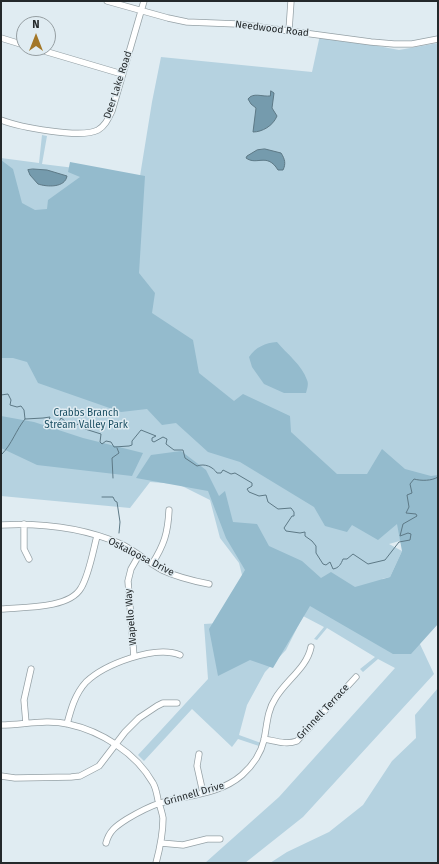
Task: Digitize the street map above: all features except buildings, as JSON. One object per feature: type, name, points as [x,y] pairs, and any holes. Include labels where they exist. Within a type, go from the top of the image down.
[{"type":"street","name":"Needwood Road","points":[[107,1],[187,22],[237,24],[394,44],[412,44],[438,39]]},
{"type":"street","name":"Deer Lake Road","points":[[1,120],[44,130],[83,134],[91,133],[102,127],[112,111],[144,1]]},
{"type":"street","points":[[289,30],[291,1]]},
{"type":"street","points":[[1,38],[16,43]]},
{"type":"street","points":[[56,54],[122,74]]},
{"type":"street","points":[[152,564],[161,550],[165,539],[168,527],[169,510]]},
{"type":"street","points":[[24,524],[24,549],[29,559]]},
{"type":"street","name":"Oskaloosa Drive","points":[[1,525],[43,525],[98,536],[120,544],[140,555],[152,564],[178,577],[209,584]]},
{"type":"street","points":[[1,609],[60,604],[77,594],[84,584],[98,536]]},
{"type":"street","name":"Wapello Way","points":[[134,657],[128,581],[131,569],[140,555]]},
{"type":"street","name":"Grinnell Drive","points":[[106,843],[109,834],[118,825],[137,813],[159,804],[225,786],[243,775],[250,768],[262,747],[268,715],[274,699],[285,684],[306,661],[311,647]]},
{"type":"street","points":[[67,724],[74,700],[86,683],[97,674],[134,657],[166,651],[180,655]]},
{"type":"street","points":[[26,724],[24,700],[31,669]]},
{"type":"street","name":"Grinnell Terrace","points":[[264,739],[285,743],[297,741],[356,677]]},
{"type":"street","points":[[1,776],[14,778],[71,778],[80,776],[99,766],[125,732],[139,718],[163,703],[177,702]]},
{"type":"street","points":[[1,725],[50,722],[67,724],[99,735],[116,744],[134,760],[153,784],[163,817],[161,843],[156,863]]},
{"type":"street","points":[[199,754],[196,766],[203,793]]},
{"type":"street","points":[[161,843],[183,845],[207,839],[220,839]]},
{"type":"green space","name":"Crabbs Branch Stream Valley Park","points":[[320,35],[399,50],[438,43],[438,530],[389,544],[402,551],[390,577],[382,579],[403,608],[434,674],[303,817],[245,863],[205,863],[279,797],[395,668],[378,659],[363,672],[360,669],[375,657],[327,628],[317,640],[314,639],[324,627],[303,616],[286,650],[265,672],[247,705],[239,735],[261,743],[259,746],[238,739],[232,747],[192,709],[144,761],[138,755],[208,679],[204,624],[236,622],[245,587],[239,563],[220,538],[210,500],[178,484],[150,482],[130,508],[1,496],[1,158],[39,163],[42,135],[47,136],[42,164],[140,176],[161,57],[312,72]]},
{"type":"green space","points":[[438,688],[438,863],[270,863],[287,852],[329,832],[363,805],[392,761],[416,738],[415,715]]},
{"type":"shaded area","points":[[271,91],[274,93],[272,108],[277,116],[273,123],[267,128],[253,132],[256,108],[248,99],[255,95],[270,96]]},
{"type":"shaded area","points":[[265,149],[281,153],[285,162],[283,170],[278,170],[274,165],[266,160],[254,161],[246,158],[257,150]]},
{"type":"shaded area","points":[[1,160],[13,169],[22,203],[35,210],[47,209],[48,200],[80,177],[68,172],[70,162],[145,176],[139,273],[155,293],[152,313],[193,340],[199,373],[234,401],[243,394],[290,416],[291,432],[337,474],[367,474],[382,449],[405,469],[431,476],[438,475],[438,624],[411,654],[393,654],[310,606],[273,668],[250,660],[218,676],[209,629],[245,570],[226,538],[208,491],[136,478],[151,455],[181,451],[206,470],[219,496],[225,491],[233,522],[257,524],[269,546],[302,561],[321,578],[331,572],[355,587],[390,577],[402,551],[397,524],[378,540],[352,525],[347,532],[325,526],[314,507],[240,462],[208,452],[176,423],[162,425],[147,409],[121,412],[38,383],[27,362],[13,358],[1,358]]},
{"type":"shaded area","points":[[28,170],[47,170],[67,176],[66,180],[55,186],[38,184],[30,175]]},
{"type":"shaded area","points":[[277,342],[302,369],[308,382],[306,393],[284,393],[264,384],[252,367],[249,357],[258,348],[269,343]]},
{"type":"shaded area","points":[[1,416],[34,422],[83,438],[143,453],[132,476],[37,465],[1,448]]},
{"type":"waterway","points":[[1,395],[8,394],[11,400],[10,405],[17,407],[21,406],[24,410],[25,419],[50,417],[48,423],[53,426],[57,425],[61,418],[69,427],[73,427],[80,423],[85,429],[101,434],[100,442],[102,444],[106,441],[111,442],[114,447],[132,445],[132,441],[141,430],[156,436],[152,438],[152,441],[154,442],[163,437],[167,439],[166,444],[174,450],[183,450],[185,458],[197,466],[208,466],[217,473],[221,473],[223,470],[231,474],[235,473],[252,483],[252,486],[247,489],[249,492],[259,496],[266,495],[268,502],[278,509],[291,508],[294,512],[294,516],[292,516],[284,528],[286,531],[300,533],[305,532],[305,536],[316,546],[316,553],[323,564],[326,565],[330,562],[333,569],[340,566],[343,559],[347,559],[353,554],[368,564],[385,560],[399,542],[410,540],[411,534],[408,533],[400,536],[403,524],[417,516],[416,514],[406,513],[409,507],[407,495],[412,493],[410,484],[414,479],[426,480],[438,477]]},
{"type":"waterway","points":[[2,454],[9,446],[25,419]]},
{"type":"waterway","points":[[113,478],[112,458],[119,453],[117,448]]},
{"type":"waterway","points":[[102,497],[113,497],[117,502],[120,522],[119,533]]}]
